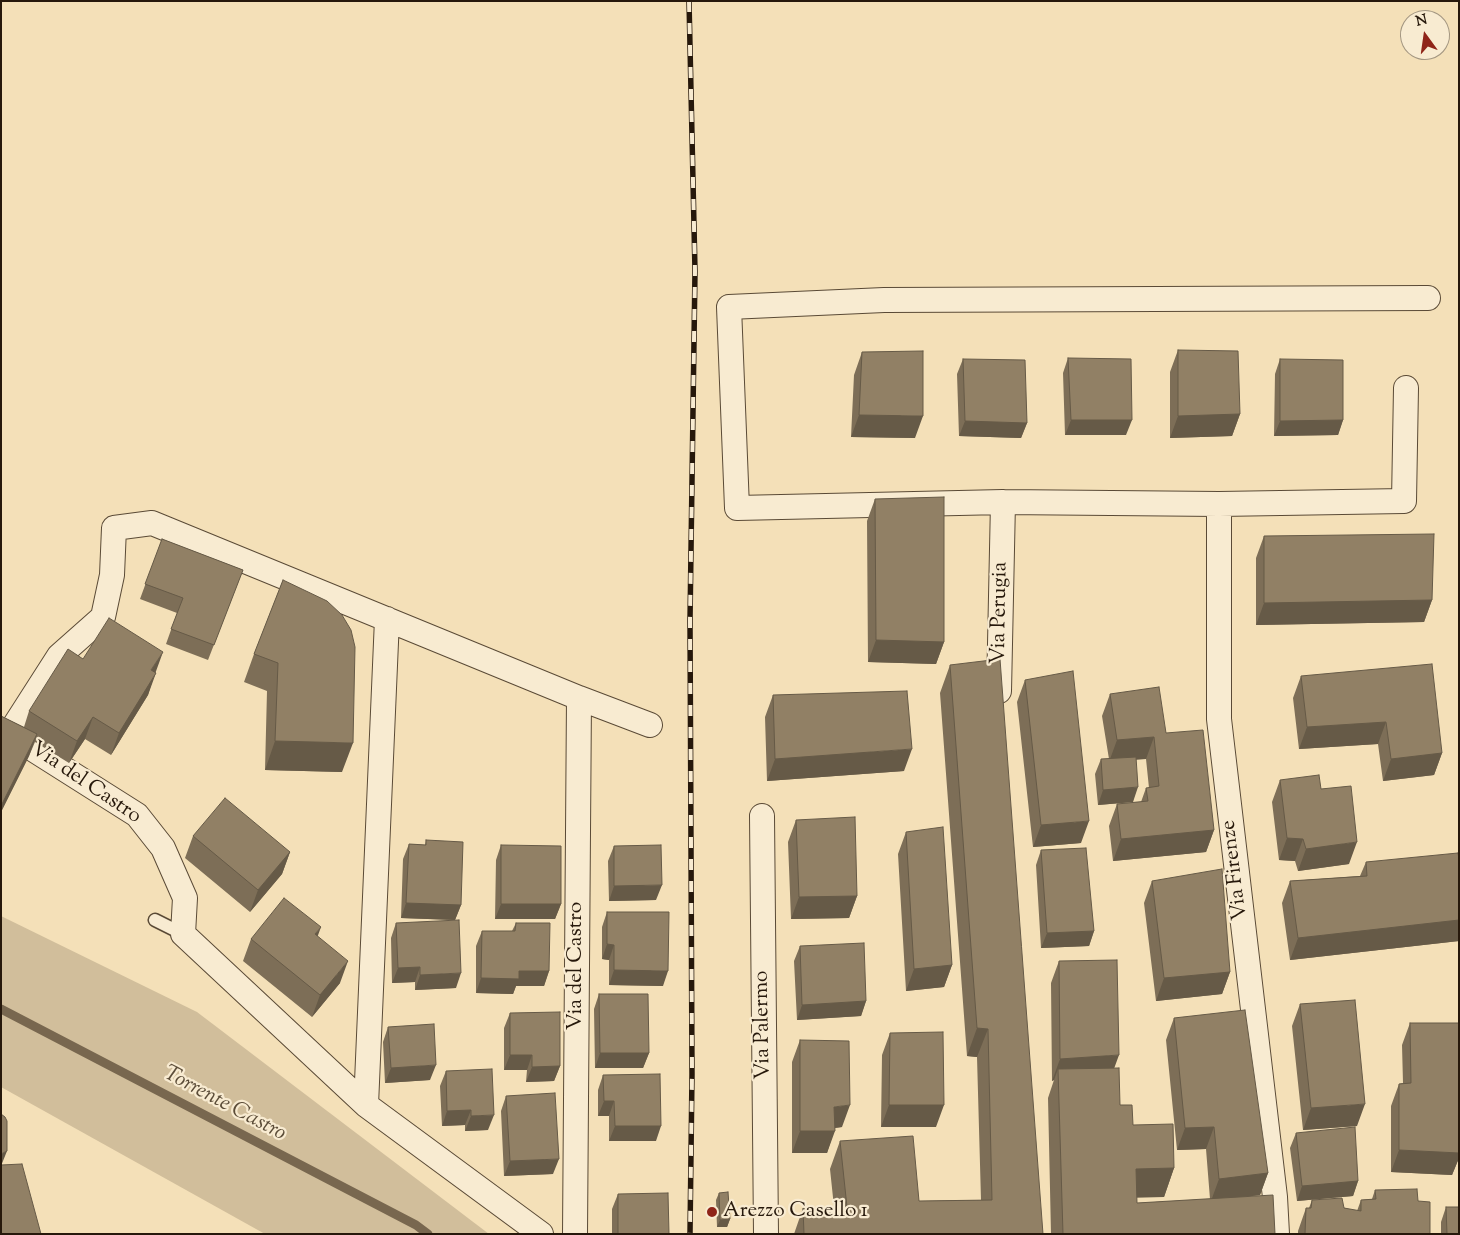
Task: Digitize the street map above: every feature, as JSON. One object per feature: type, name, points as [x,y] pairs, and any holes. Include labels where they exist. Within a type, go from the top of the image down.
[{"type":"street","points":[[1406,388],[1404,501],[1219,504],[1003,502],[737,508],[728,307],[894,300],[1428,298]]},
{"type":"street","name":"Via Perugia","points":[[1001,714],[1003,502]]},
{"type":"street","name":"Via Firenze","points":[[1219,504],[1218,719],[1275,1197],[1277,1234]]},
{"type":"street","name":"Via del Castro","points":[[183,934],[185,898],[163,848],[137,814],[9,734],[59,656],[103,617],[112,576],[114,528],[152,523],[579,698],[650,724]]},
{"type":"street","points":[[366,1106],[386,619]]},
{"type":"street","name":"Via del Castro","points":[[575,1234],[579,698]]},
{"type":"street","name":"Via Palermo","points":[[762,816],[766,1234]]},
{"type":"street","points":[[183,934],[366,1106],[541,1234]]},
{"type":"lane","points":[[155,920],[183,934]]},
{"type":"shaded area","points":[[1,916],[197,1012],[489,1234],[265,1234],[1,1087]]},
{"type":"building","points":[[1178,350],[1238,351],[1240,414],[1178,416]]},
{"type":"building","points":[[923,351],[923,416],[859,415],[862,352]]},
{"type":"building","points":[[1068,358],[1131,359],[1132,420],[1071,420]]},
{"type":"building","points":[[963,359],[1025,360],[1027,423],[965,421]]},
{"type":"building","points":[[1280,359],[1343,360],[1343,420],[1280,421]]},
{"type":"building","points":[[944,497],[944,642],[876,640],[875,499]]},
{"type":"building","points":[[1434,534],[1432,600],[1264,603],[1264,536]]},
{"type":"building","points":[[162,539],[243,570],[214,645],[171,629],[183,598],[145,584]]},
{"type":"building","points":[[283,580],[327,601],[342,615],[351,630],[355,647],[353,743],[275,741],[278,663],[254,654]]},
{"type":"building","points":[[109,618],[163,652],[151,670],[156,673],[119,733],[93,717],[77,741],[29,711],[68,649],[83,659]]},
{"type":"building","points":[[1000,659],[1043,1234],[804,1234],[803,1208],[847,1207],[840,1141],[913,1136],[919,1201],[992,1200],[988,1029],[977,1028],[950,665]]},
{"type":"building","points":[[1432,664],[1442,753],[1391,759],[1386,722],[1307,727],[1301,676]]},
{"type":"building","points":[[1073,671],[1089,821],[1041,825],[1025,680]]},
{"type":"building","points":[[1159,687],[1166,733],[1203,730],[1214,830],[1121,839],[1117,804],[1148,801],[1146,788],[1159,786],[1154,737],[1117,740],[1110,694]]},
{"type":"building","points":[[907,691],[912,749],[775,759],[773,695]]},
{"type":"building","points":[[1,716],[37,734],[2,804],[1,804]]},
{"type":"building","points":[[1136,757],[1138,787],[1103,790],[1101,759]]},
{"type":"building","points":[[1319,775],[1321,789],[1351,786],[1357,842],[1306,849],[1303,839],[1287,838],[1280,780]]},
{"type":"building","points":[[225,798],[290,852],[258,890],[193,836]]},
{"type":"building","points":[[855,817],[857,896],[799,897],[796,820]]},
{"type":"building","points":[[943,827],[952,965],[914,969],[906,832]]},
{"type":"building","points":[[426,840],[463,842],[461,905],[406,903],[409,844],[426,845]]},
{"type":"building","points":[[501,845],[561,846],[561,904],[501,904]]},
{"type":"building","points":[[661,845],[662,885],[614,886],[614,846]]},
{"type":"building","points":[[1086,848],[1094,931],[1047,933],[1041,850]]},
{"type":"building","points":[[1458,853],[1459,920],[1298,938],[1290,881],[1367,876],[1366,862]]},
{"type":"building","points":[[1222,869],[1230,972],[1164,978],[1152,881]]},
{"type":"building","points":[[284,898],[321,927],[315,934],[348,961],[320,995],[251,939]]},
{"type":"building","points":[[607,912],[669,912],[668,971],[614,970],[614,945],[607,944]]},
{"type":"building","points":[[459,920],[461,973],[420,975],[420,967],[398,968],[396,923]]},
{"type":"building","points":[[516,923],[550,923],[549,971],[519,971],[519,979],[481,978],[482,931],[515,931]]},
{"type":"building","points":[[864,943],[866,1001],[802,1005],[800,946]]},
{"type":"building","points":[[1117,960],[1119,1055],[1060,1059],[1059,961]]},
{"type":"building","points":[[599,994],[648,994],[649,1053],[600,1053]]},
{"type":"building","points":[[1355,1000],[1365,1104],[1311,1108],[1300,1004]]},
{"type":"building","points":[[1245,1010],[1268,1173],[1219,1179],[1214,1127],[1185,1128],[1174,1018]]},
{"type":"building","points":[[560,1012],[560,1066],[532,1067],[532,1055],[510,1055],[510,1013]]},
{"type":"building","points":[[1410,1023],[1459,1023],[1459,1153],[1399,1150],[1399,1084],[1411,1083]]},
{"type":"building","points":[[434,1024],[436,1065],[391,1068],[388,1027]]},
{"type":"building","points":[[943,1032],[944,1105],[889,1105],[890,1033]]},
{"type":"building","points":[[800,1040],[849,1041],[850,1105],[834,1107],[835,1131],[800,1131]]},
{"type":"building","points":[[1119,1068],[1120,1105],[1132,1105],[1133,1125],[1173,1124],[1174,1168],[1136,1169],[1137,1203],[1273,1195],[1275,1234],[1063,1234],[1058,1069]]},
{"type":"building","points":[[492,1069],[494,1115],[471,1116],[471,1110],[447,1111],[446,1071]]},
{"type":"building","points":[[660,1074],[661,1126],[615,1126],[614,1101],[604,1101],[603,1075]]},
{"type":"building","points":[[555,1093],[559,1159],[510,1161],[506,1096]]},
{"type":"building","points":[[1,1114],[7,1121],[7,1151],[1,1154]]},
{"type":"building","points":[[1355,1127],[1358,1181],[1302,1186],[1296,1133]]},
{"type":"building","points":[[22,1164],[41,1234],[1,1234],[1,1165]]},
{"type":"building","points":[[1417,1189],[1418,1201],[1430,1202],[1430,1234],[1305,1234],[1306,1208],[1311,1208],[1312,1200],[1342,1198],[1344,1208],[1361,1211],[1361,1200],[1376,1199],[1375,1190]]},
{"type":"building","points":[[728,1192],[730,1219],[720,1220],[719,1193]]},
{"type":"building","points":[[668,1193],[669,1234],[618,1234],[618,1194]]},
{"type":"building","points":[[1446,1207],[1459,1207],[1459,1234],[1447,1234]]},
{"type":"waterway","name":"Torrente Castro","points":[[1,1009],[416,1225],[428,1234]]},
{"type":"railway","points":[[689,1],[695,271],[690,620],[692,1074],[690,1234]]},
{"type":"place","name":"Arezzo Casello 1","points":[[712,1212]]}]
